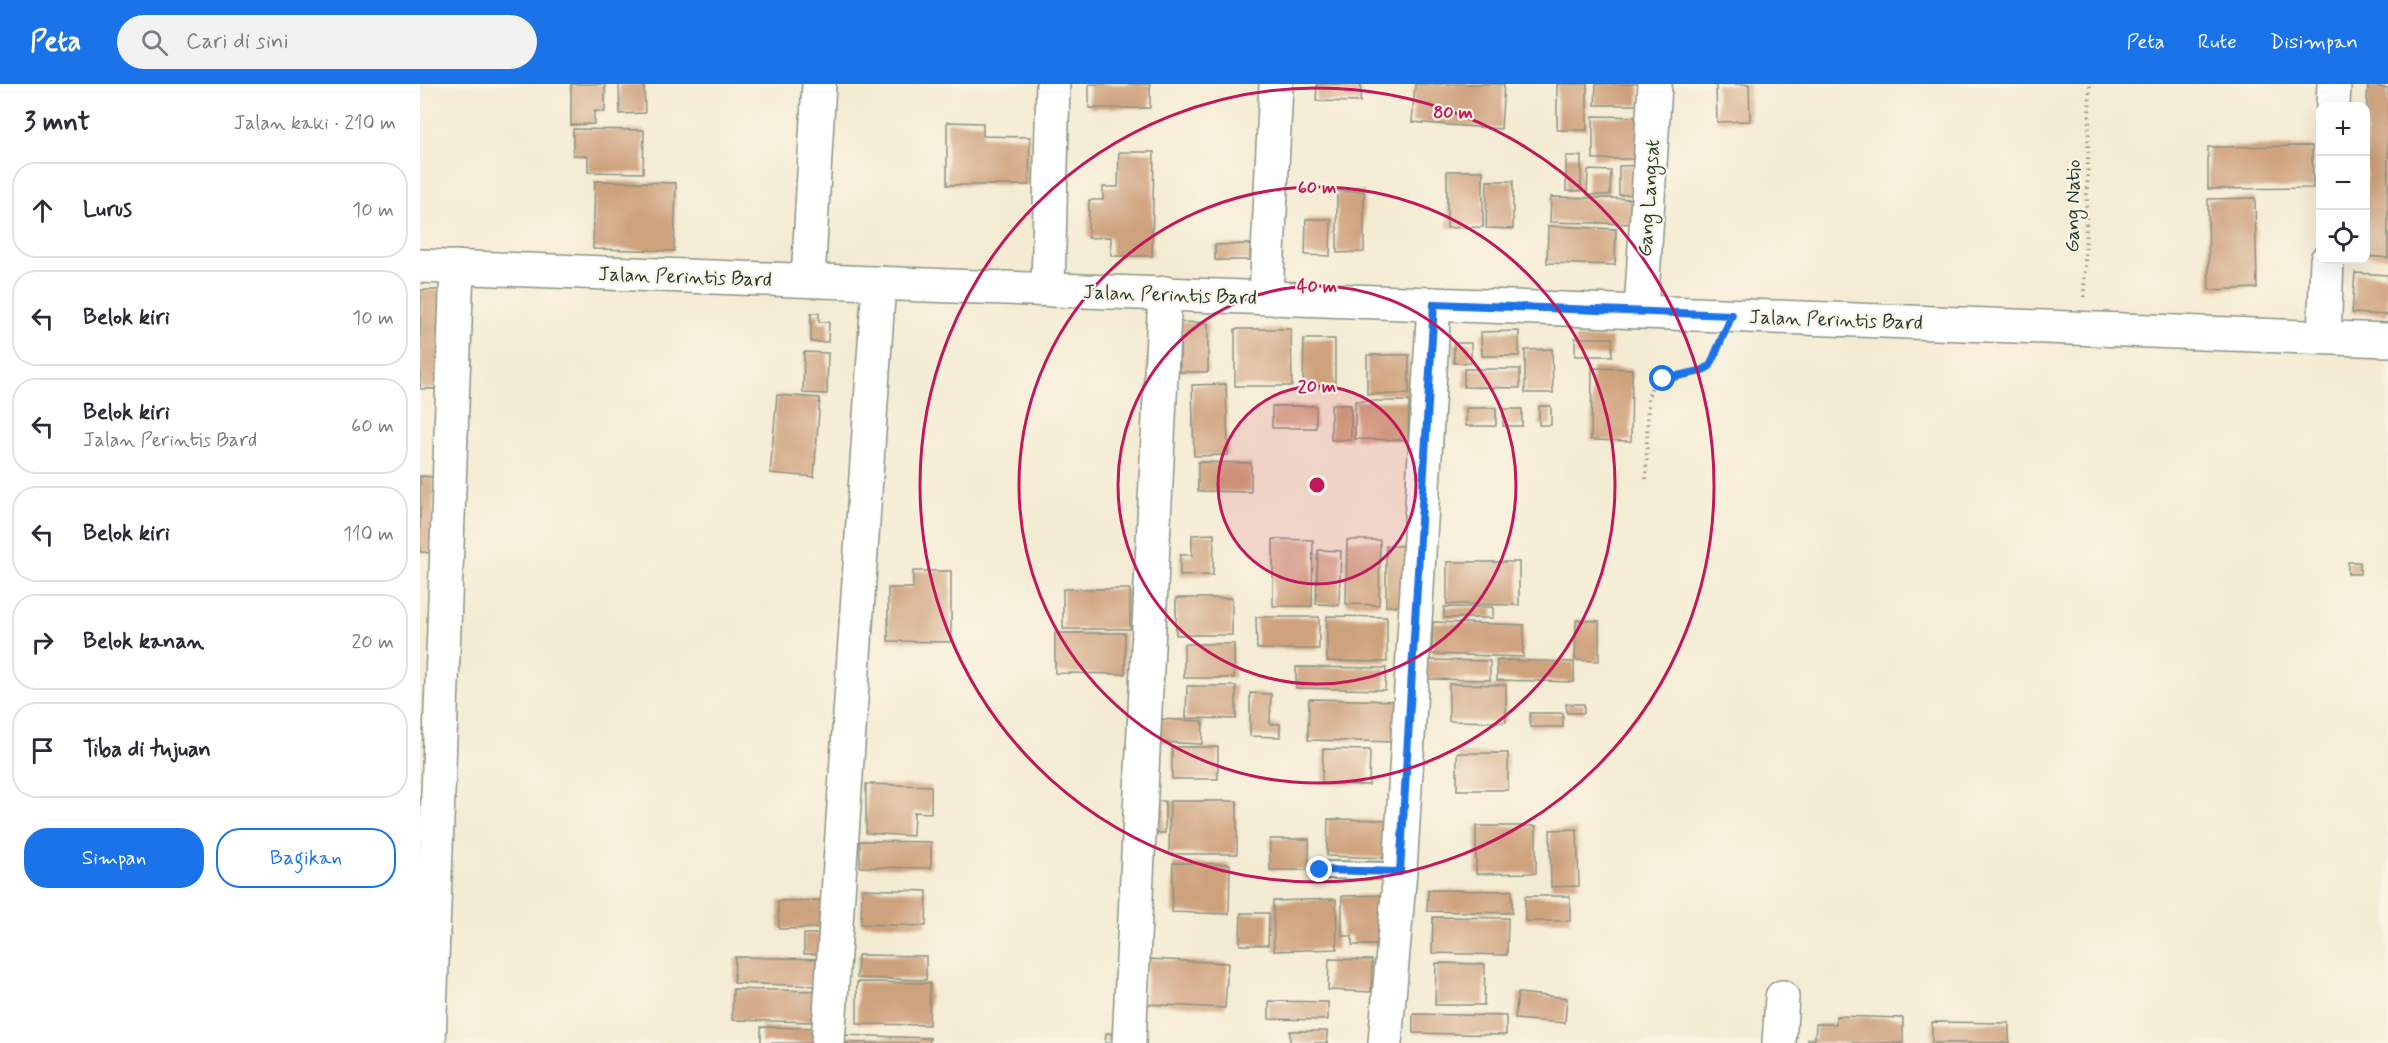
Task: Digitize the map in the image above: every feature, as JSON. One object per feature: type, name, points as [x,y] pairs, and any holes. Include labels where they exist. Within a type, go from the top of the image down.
[{"type":"street","points":[[808,280],[819,84]]},
{"type":"street","points":[[1048,289],[1053,84]]},
{"type":"street","points":[[1266,297],[1276,84]]},
{"type":"street","name":"Gang Langsat","points":[[1641,312],[1656,84]]},
{"type":"street","points":[[2333,102],[2334,84]]},
{"type":"street","points":[[2324,337],[2327,264]]},
{"type":"street","name":"Jalan Perintis Bard","points":[[420,266],[2388,340]]},
{"type":"street","points":[[429,1043],[458,267]]},
{"type":"street","points":[[828,1043],[879,283]]},
{"type":"street","points":[[1129,1043],[1165,293]]},
{"type":"street","points":[[1385,1043],[1400,872],[1434,304]]},
{"type":"street","points":[[1779,1043],[1782,997]]},
{"type":"lane","points":[[1320,870],[1400,872]]},
{"type":"path","name":"Gang Natio","points":[[2084,328],[2090,84]]},
{"type":"path","points":[[1646,479],[1648,398],[1652,386],[1663,379],[1701,371],[1710,366],[1732,315]]},
{"type":"building","points":[[571,84],[605,84],[605,112],[594,111],[594,124],[571,125]]},
{"type":"building","points":[[619,84],[644,84],[645,113],[620,114]]},
{"type":"building","points":[[1089,84],[1150,84],[1150,108],[1089,108]]},
{"type":"building","points":[[1317,84],[1361,84],[1360,102],[1316,101]]},
{"type":"building","points":[[1415,84],[1504,84],[1501,129],[1412,122]]},
{"type":"building","points":[[1557,84],[1587,84],[1587,130],[1557,130]]},
{"type":"building","points":[[1596,84],[1639,84],[1639,105],[1595,105]]},
{"type":"building","points":[[1716,84],[1749,84],[1750,121],[1717,122]]},
{"type":"building","points":[[2368,86],[2388,88],[2388,258],[2370,256],[2370,102],[2367,102]]},
{"type":"building","points":[[1593,116],[1645,117],[1645,159],[1593,159]]},
{"type":"building","points":[[947,122],[983,123],[983,136],[1030,137],[1029,185],[947,185]]},
{"type":"building","points":[[573,129],[644,130],[643,173],[588,172],[588,156],[573,155]]},
{"type":"building","points":[[2312,146],[2313,188],[2208,189],[2208,147]]},
{"type":"building","points":[[1119,152],[1154,152],[1152,256],[1111,256],[1111,237],[1088,238],[1089,200],[1103,200],[1103,187],[1118,187]]},
{"type":"building","points":[[1566,156],[1581,156],[1581,191],[1566,191]]},
{"type":"building","points":[[1643,165],[1643,194],[1619,195],[1619,166]]},
{"type":"building","points":[[1588,170],[1611,171],[1610,195],[1587,195]]},
{"type":"building","points":[[1447,171],[1483,171],[1483,227],[1447,228]]},
{"type":"building","points":[[595,181],[676,183],[674,251],[593,249]]},
{"type":"building","points":[[1487,181],[1513,181],[1513,229],[1486,228]]},
{"type":"building","points":[[1337,191],[1364,191],[1364,252],[1337,253]]},
{"type":"building","points":[[1551,197],[1644,199],[1643,224],[1550,222]]},
{"type":"building","points":[[2255,198],[2257,288],[2209,290],[2208,199]]},
{"type":"building","points":[[1306,219],[1331,219],[1330,256],[1305,255]]},
{"type":"building","points":[[1548,226],[1616,229],[1615,265],[1547,263]]},
{"type":"building","points":[[1250,244],[1250,260],[1215,260],[1215,245]]},
{"type":"building","points":[[2355,273],[2388,275],[2388,315],[2352,313]]},
{"type":"building","points":[[421,290],[447,290],[446,389],[420,389]]},
{"type":"building","points":[[811,313],[819,313],[819,322],[829,322],[828,342],[811,342]]},
{"type":"building","points":[[1180,322],[1208,323],[1208,372],[1180,372]]},
{"type":"building","points":[[1235,329],[1291,329],[1292,386],[1235,386]]},
{"type":"building","points":[[1519,331],[1519,356],[1482,356],[1481,332]]},
{"type":"building","points":[[1575,338],[1612,338],[1612,356],[1575,356]]},
{"type":"building","points":[[1304,339],[1335,339],[1335,388],[1303,388]]},
{"type":"building","points":[[1454,343],[1471,343],[1471,363],[1454,363]]},
{"type":"building","points":[[1552,349],[1553,393],[1525,393],[1525,350]]},
{"type":"building","points":[[804,352],[828,353],[827,394],[803,393]]},
{"type":"building","points":[[1367,355],[1409,355],[1409,394],[1367,394]]},
{"type":"building","points":[[1592,368],[1632,369],[1631,441],[1591,440]]},
{"type":"building","points":[[1464,369],[1520,369],[1520,388],[1464,387]]},
{"type":"building","points":[[1226,384],[1228,455],[1194,456],[1192,385]]},
{"type":"building","points":[[777,395],[820,398],[814,477],[770,473]]},
{"type":"building","points":[[1355,401],[1409,401],[1408,440],[1355,439]]},
{"type":"building","points":[[1331,405],[1351,405],[1351,440],[1331,440]]},
{"type":"building","points":[[1272,406],[1316,406],[1316,428],[1272,428]]},
{"type":"building","points":[[1539,406],[1551,406],[1551,425],[1539,425]]},
{"type":"building","points":[[1466,408],[1496,408],[1496,426],[1466,426]]},
{"type":"building","points":[[1503,409],[1522,409],[1522,426],[1503,426]]},
{"type":"building","points":[[1198,462],[1251,463],[1251,492],[1198,491]]},
{"type":"building","points":[[420,476],[434,477],[433,553],[420,552]]},
{"type":"building","points":[[1214,534],[1213,575],[1180,576],[1180,555],[1192,555],[1192,535]]},
{"type":"building","points":[[1273,539],[1313,540],[1312,606],[1273,606]]},
{"type":"building","points":[[1347,540],[1380,540],[1379,605],[1346,604]]},
{"type":"building","points":[[1386,546],[1415,546],[1415,606],[1386,606]]},
{"type":"building","points":[[1318,550],[1341,551],[1339,605],[1316,604]]},
{"type":"building","points":[[1447,562],[1519,562],[1519,605],[1447,604]]},
{"type":"building","points":[[2348,562],[2360,562],[2360,574],[2348,574]]},
{"type":"building","points":[[913,571],[951,571],[951,642],[888,641],[888,588],[913,588]]},
{"type":"building","points":[[1063,589],[1130,589],[1130,629],[1063,629]]},
{"type":"building","points":[[1176,598],[1232,598],[1232,635],[1176,635]]},
{"type":"building","points":[[1444,607],[1493,607],[1493,618],[1444,618]]},
{"type":"building","points":[[1327,616],[1387,617],[1387,662],[1327,661]]},
{"type":"building","points":[[1256,617],[1319,617],[1319,649],[1257,649]]},
{"type":"building","points":[[1576,620],[1599,621],[1599,661],[1575,660]]},
{"type":"building","points":[[1433,622],[1524,625],[1523,657],[1432,654]]},
{"type":"building","points":[[1055,633],[1125,633],[1125,674],[1055,673]]},
{"type":"building","points":[[1184,644],[1234,644],[1234,678],[1184,678]]},
{"type":"building","points":[[1427,660],[1490,661],[1490,680],[1426,679]]},
{"type":"building","points":[[1497,660],[1574,662],[1574,682],[1497,680]]},
{"type":"building","points":[[1296,667],[1386,668],[1385,690],[1296,688]]},
{"type":"building","points":[[1449,684],[1506,685],[1506,722],[1449,721]]},
{"type":"building","points":[[1187,686],[1236,686],[1236,719],[1186,718]]},
{"type":"building","points":[[1250,693],[1271,694],[1270,724],[1280,724],[1280,737],[1250,736]]},
{"type":"building","points":[[1309,699],[1400,701],[1399,742],[1308,740]]},
{"type":"building","points":[[1566,704],[1584,704],[1584,713],[1567,713]]},
{"type":"building","points":[[1530,713],[1563,713],[1563,727],[1530,727]]},
{"type":"building","points":[[1157,719],[1203,721],[1202,744],[1156,742]]},
{"type":"building","points":[[1172,747],[1218,747],[1218,779],[1172,779]]},
{"type":"building","points":[[1323,749],[1370,750],[1369,785],[1322,784]]},
{"type":"building","points":[[1457,753],[1508,753],[1508,790],[1457,790]]},
{"type":"building","points":[[866,784],[931,786],[931,813],[914,812],[913,836],[866,833]]},
{"type":"building","points":[[1150,801],[1165,801],[1165,833],[1150,833]]},
{"type":"building","points":[[1170,801],[1237,801],[1237,854],[1169,854]]},
{"type":"building","points":[[1328,819],[1389,820],[1388,858],[1327,856]]},
{"type":"building","points":[[1476,826],[1536,826],[1536,873],[1476,874]]},
{"type":"building","points":[[1577,829],[1579,886],[1551,887],[1550,830]]},
{"type":"building","points":[[1270,839],[1309,839],[1309,870],[1270,870]]},
{"type":"building","points":[[860,841],[931,842],[931,868],[860,867]]},
{"type":"building","points":[[1173,863],[1230,864],[1229,914],[1172,912]]},
{"type":"building","points":[[862,889],[927,891],[926,926],[861,924]]},
{"type":"building","points":[[1428,890],[1512,891],[1512,913],[1427,911]]},
{"type":"building","points":[[1391,895],[1392,945],[1352,945],[1352,936],[1342,936],[1342,896]]},
{"type":"building","points":[[1525,896],[1570,896],[1570,921],[1525,921]]},
{"type":"building","points":[[1336,899],[1337,949],[1274,951],[1273,901]]},
{"type":"building","points":[[825,900],[825,928],[779,929],[778,901]]},
{"type":"building","points":[[1241,913],[1269,913],[1268,945],[1240,945]]},
{"type":"building","points":[[1433,917],[1508,918],[1507,955],[1432,953]]},
{"type":"building","points":[[804,934],[827,934],[827,954],[804,954]]},
{"type":"building","points":[[858,955],[926,956],[926,980],[857,978]]},
{"type":"building","points":[[735,957],[820,959],[819,986],[734,983]]},
{"type":"building","points":[[1148,959],[1228,963],[1225,1008],[1145,1004]]},
{"type":"building","points":[[1329,959],[1372,960],[1371,992],[1328,990]]},
{"type":"building","points":[[1436,963],[1485,964],[1484,1005],[1435,1005]]},
{"type":"building","points":[[857,982],[930,983],[929,1025],[857,1024]]},
{"type":"building","points":[[733,989],[815,991],[814,1022],[732,1020]]},
{"type":"building","points":[[1518,993],[1567,998],[1565,1023],[1515,1019]]},
{"type":"building","points":[[1269,1001],[1328,1002],[1328,1020],[1269,1019]]},
{"type":"building","points":[[1413,1014],[1506,1016],[1506,1035],[1413,1033]]},
{"type":"building","points":[[1836,1016],[1903,1018],[1903,1043],[1808,1043],[1808,1039],[1815,1039],[1816,1024],[1836,1024]]},
{"type":"building","points":[[1932,1022],[2009,1023],[2009,1043],[1932,1043]]},
{"type":"building","points":[[761,1027],[815,1028],[814,1043],[761,1043]]},
{"type":"building","points":[[1290,1031],[1327,1031],[1327,1043],[1290,1043]]},
{"type":"building","points":[[1106,1033],[1125,1035],[1125,1043],[1105,1043]]},
{"type":"building","points":[[842,1035],[930,1038],[929,1043],[842,1043]]},
{"type":"route","points":[[1320,870],[1400,872],[1434,304],[1732,315],[1716,357],[1710,366],[1701,371],[1663,379]]}]
